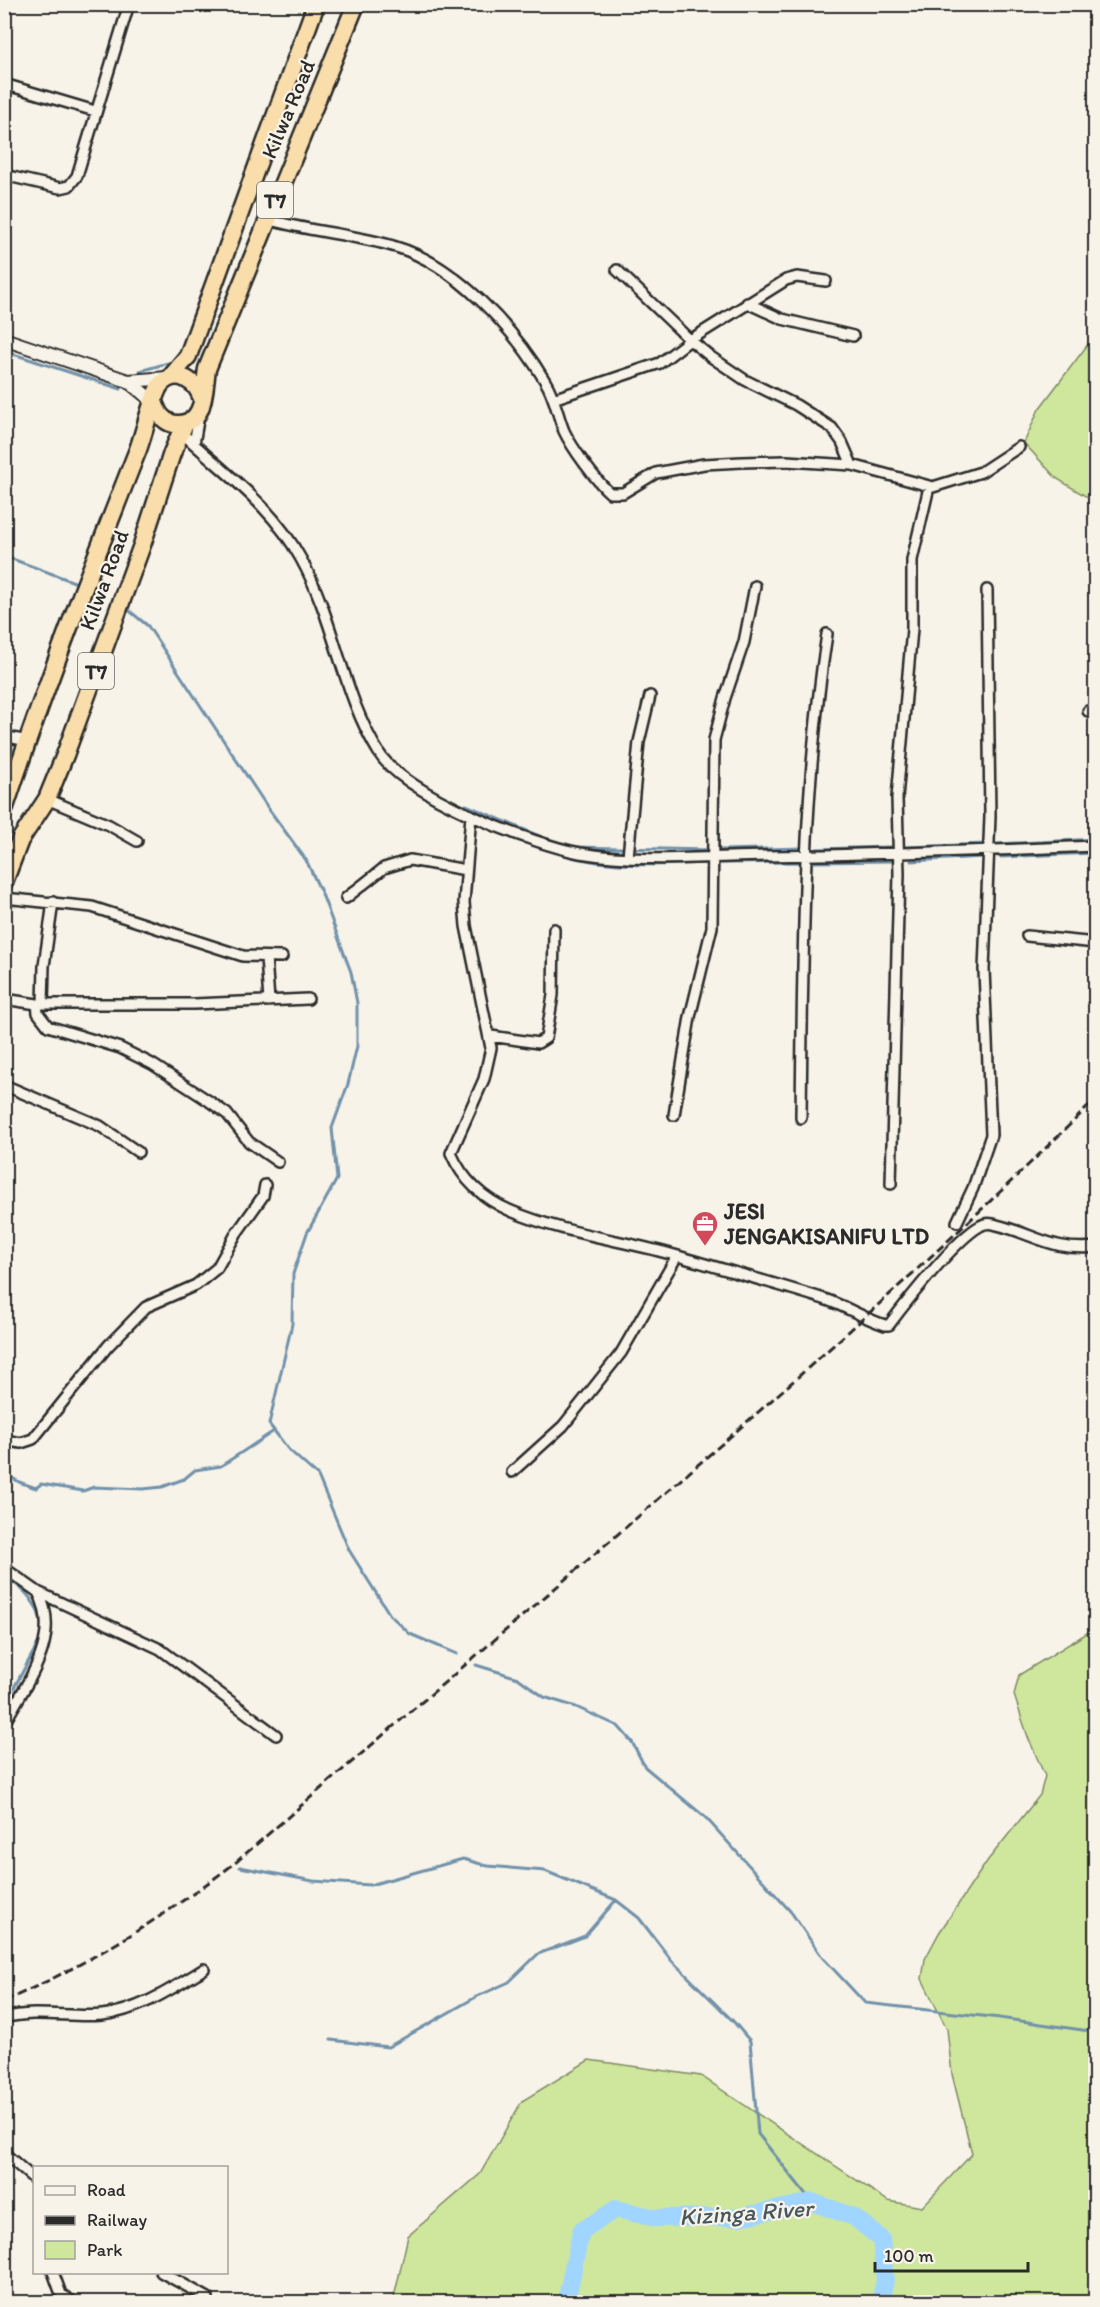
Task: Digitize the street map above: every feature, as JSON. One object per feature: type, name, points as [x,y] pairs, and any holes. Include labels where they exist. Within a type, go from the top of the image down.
[{"type":"highway","name":"Kilwa Road","points":[[170,378],[188,356],[316,4]]},
{"type":"highway","name":"Kilwa Road","points":[[201,404],[207,369],[356,4]]},
{"type":"highway","points":[[170,378],[181,377],[191,381],[199,389],[201,404]]},
{"type":"highway","name":"T7","points":[[154,402],[156,392],[162,383],[170,378]]},
{"type":"highway","name":"Kilwa Road","points":[[4,810],[27,741],[154,402]]},
{"type":"highway","points":[[154,402],[161,417],[183,428]]},
{"type":"highway","name":"T7","points":[[183,428],[194,418],[201,404]]},
{"type":"highway","name":"Kilwa Road","points":[[4,882],[20,840],[47,799],[183,428]]},
{"type":"street","points":[[4,175],[60,188],[69,186],[77,176],[128,5]]},
{"type":"street","points":[[4,84],[95,111]]},
{"type":"street","points":[[267,219],[397,247],[444,272],[504,325],[555,398],[567,435],[610,493],[623,493],[656,473],[704,464],[786,461],[852,465],[929,487],[951,483],[981,472],[1019,447]]},
{"type":"street","points":[[617,270],[690,340],[745,380],[796,405],[832,428],[842,442],[852,465]]},
{"type":"street","points":[[555,398],[660,363],[690,340],[786,280],[798,277],[826,281]]},
{"type":"street","points":[[747,303],[782,319],[853,336]]},
{"type":"street","points":[[4,339],[128,381],[154,402]]},
{"type":"street","points":[[128,381],[170,378]]},
{"type":"street","points":[[194,444],[201,404]]},
{"type":"street","points":[[183,428],[194,444],[268,510],[301,559],[320,602],[352,694],[379,753],[402,778],[471,815],[558,848],[628,857],[899,855],[1095,846]]},
{"type":"street","points":[[891,1185],[899,855],[897,798],[912,629],[912,560],[929,487]]},
{"type":"street","points":[[674,1115],[690,1017],[712,927],[714,740],[724,698],[744,642],[755,586]]},
{"type":"street","points":[[957,1221],[974,1188],[991,1135],[984,970],[989,851],[987,590]]},
{"type":"street","points":[[801,1118],[805,856],[818,688],[827,634]]},
{"type":"street","points":[[628,857],[639,742],[650,696]]},
{"type":"street","points":[[4,736],[27,741]]},
{"type":"street","points":[[47,799],[109,825],[137,841]]},
{"type":"street","points":[[471,815],[464,903],[468,943],[480,1003],[491,1036],[490,1058],[484,1078],[451,1153],[458,1170],[470,1185],[510,1210],[573,1233],[677,1256],[825,1300],[887,1326],[958,1245],[982,1225],[996,1224],[1056,1247],[1095,1247]]},
{"type":"street","points":[[346,898],[384,868],[410,860],[466,870]]},
{"type":"street","points":[[4,898],[107,910],[243,956],[282,957]]},
{"type":"street","points":[[53,902],[38,1013],[48,1026],[120,1048],[152,1064],[227,1114],[249,1142],[278,1161]]},
{"type":"street","points":[[491,1036],[538,1043],[546,1038],[553,995],[554,929]]},
{"type":"street","points":[[1028,936],[1095,944]]},
{"type":"street","points":[[266,957],[269,1001]]},
{"type":"street","points":[[4,999],[40,1004],[308,999]]},
{"type":"street","points":[[4,1085],[100,1126],[138,1152]]},
{"type":"street","points":[[4,1440],[21,1443],[33,1439],[108,1346],[146,1307],[196,1285],[217,1268],[236,1234],[263,1196],[265,1185]]},
{"type":"street","points":[[512,1472],[563,1426],[621,1353],[677,1256]]},
{"type":"street","points":[[4,1568],[38,1592],[160,1649],[276,1735]]},
{"type":"street","points":[[4,1724],[44,1647],[48,1616],[38,1592]]},
{"type":"street","points":[[4,2018],[27,2013],[103,2015],[125,2010],[168,1991],[204,1969]]},
{"type":"street","points":[[4,2153],[33,2178]]},
{"type":"street","points":[[54,2274],[61,2294],[73,2302]]},
{"type":"street","points":[[165,2274],[208,2298]]},
{"type":"green space","points":[[1089,343],[1096,347],[1095,502],[1056,478],[1024,443],[1039,409]]},
{"type":"green space","points":[[1095,1628],[1095,2302],[393,2302],[408,2236],[480,2174],[522,2101],[589,2060],[701,2076],[888,2201],[922,2207],[972,2154],[952,2074],[947,2029],[922,1979],[925,1959],[939,1933],[988,1860],[1040,1795],[1045,1776],[1028,1737],[1014,1695],[1019,1675]]},
{"type":"waterway","points":[[4,351],[121,389]]},
{"type":"waterway","points":[[140,371],[175,361]]},
{"type":"waterway","points":[[186,444],[192,448]]},
{"type":"waterway","points":[[4,556],[77,583]]},
{"type":"waterway","points":[[126,608],[148,626],[268,808],[306,860],[322,894],[351,972],[357,1003],[357,1046],[348,1084],[332,1128],[337,1179],[307,1233],[293,1274],[292,1324],[269,1424],[288,1449],[318,1476],[349,1550],[390,1615],[410,1634],[457,1654]]},
{"type":"waterway","points":[[466,805],[551,841]]},
{"type":"waterway","points":[[473,823],[491,828]]},
{"type":"waterway","points":[[997,844],[1096,839]]},
{"type":"waterway","points":[[905,847],[986,844]]},
{"type":"waterway","points":[[575,847],[708,850]]},
{"type":"waterway","points":[[817,849],[890,847]]},
{"type":"waterway","points":[[545,848],[564,855],[605,863],[647,865],[710,863]]},
{"type":"waterway","points":[[720,850],[804,848]]},
{"type":"waterway","points":[[999,857],[1096,853]]},
{"type":"waterway","points":[[911,861],[984,857]]},
{"type":"waterway","points":[[813,862],[894,861]]},
{"type":"waterway","points":[[721,863],[803,862]]},
{"type":"waterway","points":[[4,1473],[36,1488],[41,1484],[83,1491],[94,1487],[143,1489],[162,1487],[184,1479],[195,1470],[221,1466],[274,1431]]},
{"type":"waterway","points":[[4,1576],[19,1586],[35,1606],[39,1613],[42,1631]]},
{"type":"waterway","points":[[4,1706],[40,1640]]},
{"type":"waterway","points":[[476,1665],[518,1678],[544,1697],[576,1707],[618,1726],[632,1742],[645,1767],[706,1818],[791,1912],[822,1957],[865,2003],[1000,2018],[1096,2032]]},
{"type":"waterway","points":[[240,1867],[313,1881],[370,1885],[463,1859],[488,1866],[545,1871],[616,1900],[639,1918],[672,1961],[750,2041],[758,2134],[812,2202]]},
{"type":"waterway","points":[[331,2040],[388,2047],[476,1997],[509,1982],[538,1954],[585,1936],[616,1900]]},
{"type":"waterway","name":"Kizinga River","points":[[566,2302],[581,2231],[616,2209],[656,2218],[740,2217],[812,2202],[854,2217],[881,2239],[885,2281],[880,2302]]},
{"type":"railway","points":[[4,2001],[65,1972],[124,1939],[180,1903],[235,1863],[780,1393],[887,1297],[1096,1099]]},
{"type":"place","name":"JESI JENGAKISANIFU LTD","points":[[705,1247]]}]
